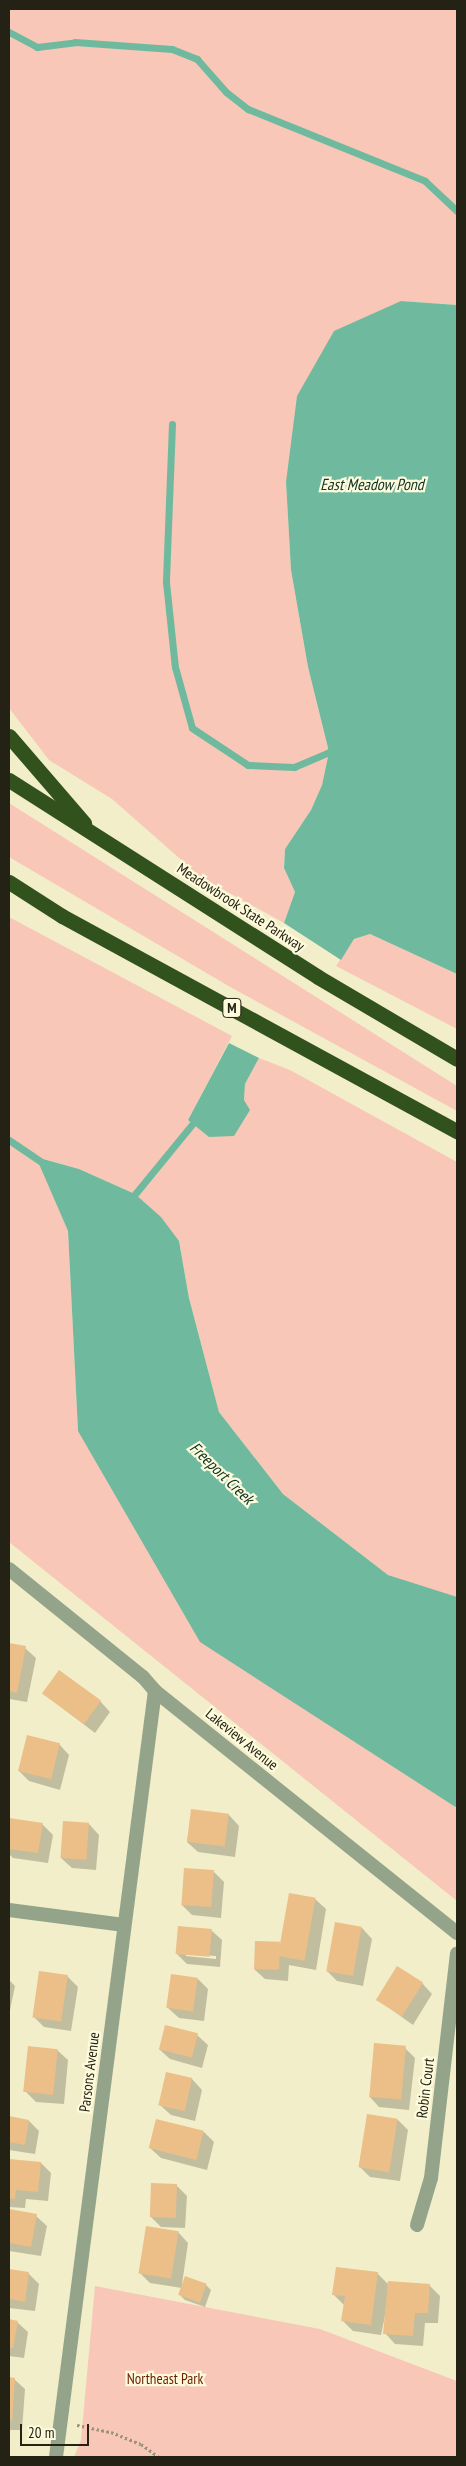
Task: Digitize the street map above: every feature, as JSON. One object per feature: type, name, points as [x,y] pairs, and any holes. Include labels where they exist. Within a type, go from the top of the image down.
[{"type":"highway","points":[[9,736],[92,833]]},
{"type":"highway","name":"Meadowbrook State Parkway","points":[[9,780],[318,978],[457,1059]]},
{"type":"highway","name":"M","points":[[9,882],[457,1131]]},
{"type":"highway","points":[[9,887],[28,894]]},
{"type":"street","name":"Lakeview Avenue","points":[[9,1569],[143,1677],[155,1691],[457,1933]]},
{"type":"street","name":"Parsons Avenue","points":[[56,2457],[155,1691]]},
{"type":"street","points":[[9,1910],[124,1925]]},
{"type":"street","name":"Robin Court","points":[[416,2225],[431,2178],[457,1953]]},
{"type":"path","points":[[61,2422],[111,2432],[141,2444],[159,2457]]},
{"type":"green space","points":[[9,9],[457,9],[457,305],[401,301],[286,482],[291,570],[308,667],[329,752],[322,785],[311,810],[285,849],[284,868],[295,892],[284,923],[202,878],[112,799],[49,760],[9,708]]},
{"type":"green space","points":[[9,803],[457,1086],[457,1111],[232,988],[9,857]]},
{"type":"green space","points":[[9,917],[232,1036],[188,1120],[244,1100],[245,1084],[259,1058],[290,1070],[457,1162],[457,1599],[388,1575],[283,1494],[219,1412],[189,1298],[179,1241],[135,1194],[79,1169],[37,1157],[68,1231],[78,1431],[457,1809],[457,1901],[9,1542]]},
{"type":"green space","points":[[370,934],[457,974],[457,1029],[336,966],[354,939]]},
{"type":"green space","name":"Northeast Park","points":[[95,2286],[320,2329],[457,2381],[457,2457],[74,2457],[81,2440]]},
{"type":"water","name":"East Meadow Pond","points":[[401,301],[457,305],[457,974],[370,934],[354,939],[341,960],[284,923],[295,892],[284,868],[285,849],[311,810],[322,785],[329,752],[308,667],[291,570],[286,482],[297,396],[334,331]]},
{"type":"water","points":[[229,1043],[259,1058],[245,1084],[244,1100],[250,1110],[234,1136],[209,1137],[188,1120]]},
{"type":"water","name":"Freeport Creek","points":[[36,1157],[79,1169],[135,1194],[161,1217],[179,1241],[189,1298],[219,1412],[283,1494],[388,1575],[457,1597],[457,1808],[200,1642],[78,1431],[68,1231]]},
{"type":"building","points":[[9,1643],[26,1646],[17,1693],[9,1691]]},
{"type":"building","points":[[59,1670],[101,1701],[84,1724],[42,1693]]},
{"type":"building","points":[[27,1735],[60,1743],[51,1779],[18,1771]]},
{"type":"building","points":[[191,1809],[229,1814],[225,1846],[187,1842]]},
{"type":"building","points":[[9,1818],[43,1823],[38,1853],[9,1849]]},
{"type":"building","points":[[63,1821],[89,1823],[86,1860],[60,1858]]},
{"type":"building","points":[[184,1868],[214,1870],[211,1907],[181,1905]]},
{"type":"building","points":[[289,1893],[316,1898],[304,1961],[278,1956]]},
{"type":"building","points":[[335,1922],[362,1927],[353,1976],[326,1971]]},
{"type":"building","points":[[178,1926],[212,1929],[209,1957],[176,1954]]},
{"type":"building","points":[[255,1941],[280,1942],[279,1970],[254,1969]]},
{"type":"building","points":[[397,1966],[423,1982],[402,2016],[376,2000]]},
{"type":"building","points":[[39,1971],[68,1975],[61,2022],[32,2018]]},
{"type":"building","points":[[171,1974],[198,1978],[193,2011],[166,2008]]},
{"type":"building","points":[[165,2025],[198,2033],[192,2057],[159,2049]]},
{"type":"building","points":[[374,2043],[406,2046],[401,2100],[369,2097]]},
{"type":"building","points":[[28,2046],[58,2049],[53,2095],[23,2092]]},
{"type":"building","points":[[166,2072],[192,2078],[185,2111],[158,2105]]},
{"type":"building","points":[[367,2114],[398,2119],[389,2172],[359,2167]]},
{"type":"building","points":[[9,2116],[29,2120],[25,2145],[9,2142]]},
{"type":"building","points":[[156,2119],[204,2131],[196,2160],[149,2148]]},
{"type":"building","points":[[9,2159],[41,2162],[38,2192],[16,2190],[15,2199],[9,2198]]},
{"type":"building","points":[[151,2183],[177,2184],[176,2218],[150,2217]]},
{"type":"building","points":[[9,2209],[37,2214],[31,2247],[9,2243]]},
{"type":"building","points":[[146,2226],[179,2231],[171,2279],[138,2273]]},
{"type":"building","points":[[336,2267],[378,2272],[371,2325],[341,2321],[345,2296],[332,2295]]},
{"type":"building","points":[[9,2269],[29,2272],[25,2302],[9,2299]]},
{"type":"building","points":[[185,2276],[207,2284],[200,2303],[178,2295]]},
{"type":"building","points":[[388,2281],[430,2284],[428,2313],[415,2313],[413,2336],[383,2334]]},
{"type":"building","points":[[9,2319],[18,2321],[13,2348],[9,2348]]},
{"type":"building","points":[[9,2377],[15,2378],[12,2421],[9,2420]]},
{"type":"waterway","points":[[9,32],[37,47],[75,42],[172,49],[197,59],[226,92],[248,109],[425,181],[457,211]]},
{"type":"waterway","points":[[172,424],[166,582],[175,667],[192,728],[248,765],[294,767],[329,752],[338,754]]},
{"type":"waterway","points":[[135,1194],[198,1117]]},
{"type":"waterway","points":[[9,1140],[43,1163]]}]
